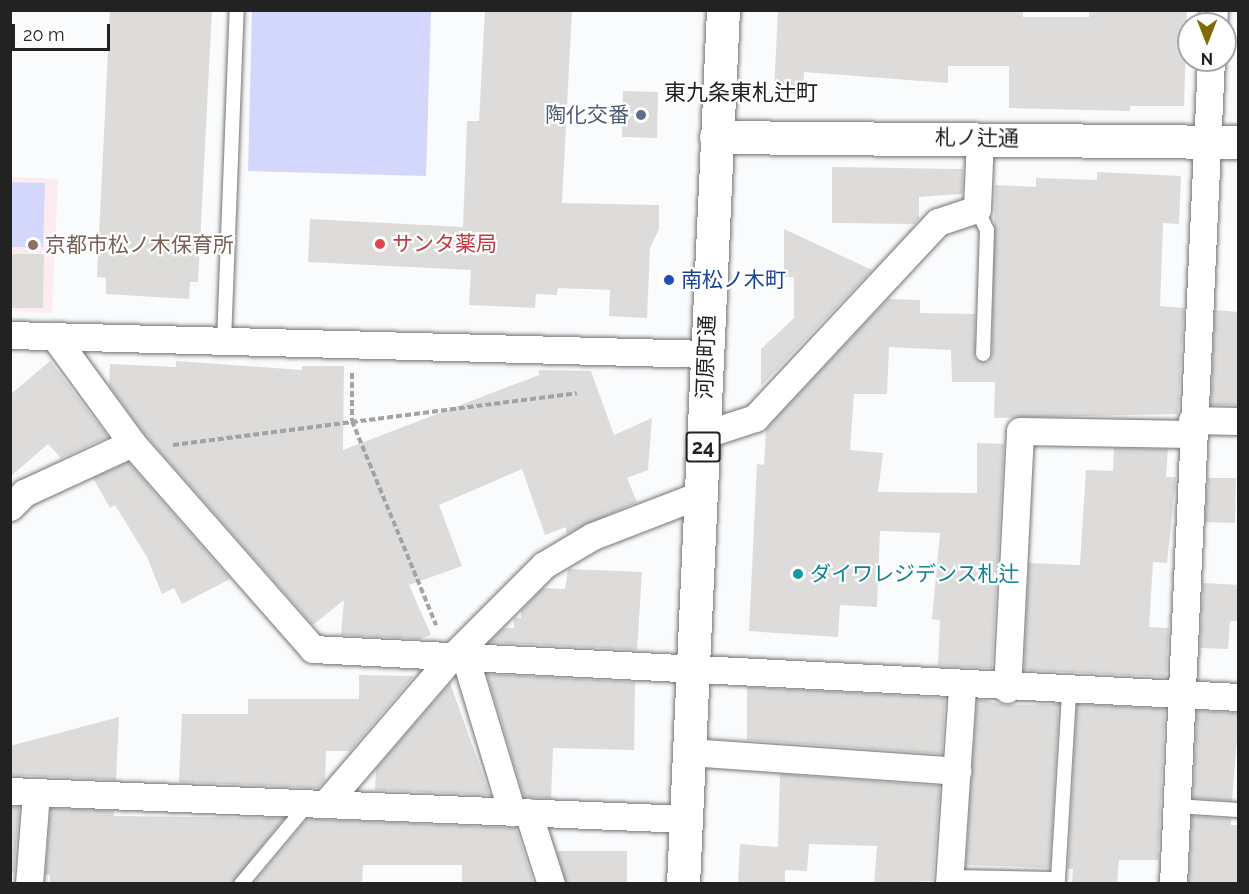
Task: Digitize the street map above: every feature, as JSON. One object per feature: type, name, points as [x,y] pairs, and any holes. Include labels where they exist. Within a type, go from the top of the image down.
[{"type":"main road","name":"河原町通","points":[[683,884],[723,10]]},
{"type":"main road","name":"札ノ辻通","points":[[716,137],[1239,142]]},
{"type":"street","points":[[1173,884],[1204,142],[1209,72]]},
{"type":"street","points":[[703,435],[755,418],[938,222],[977,209],[980,138]]},
{"type":"street","points":[[10,334],[706,354]]},
{"type":"street","points":[[54,336],[136,446],[313,649],[458,660],[1068,692],[1181,693],[1239,697]]},
{"type":"street","points":[[1007,688],[1020,431],[1192,427],[1239,421]]},
{"type":"street","points":[[10,507],[24,493],[136,446]]},
{"type":"street","points":[[317,804],[458,660],[544,566],[593,536],[702,494]]},
{"type":"street","points":[[458,660],[551,884]]},
{"type":"street","points":[[950,880],[962,686]]},
{"type":"street","points":[[688,752],[957,771]]},
{"type":"street","points":[[29,884],[23,792],[686,819]]},
{"type":"lane","points":[[224,341],[237,10]]},
{"type":"lane","points":[[977,209],[987,230],[983,354]]},
{"type":"lane","points":[[950,880],[1058,879],[1068,692]]},
{"type":"lane","points":[[241,884],[317,804]]},
{"type":"lane","points":[[1176,806],[1239,810]]},
{"type":"path","points":[[353,343],[352,421],[458,660]]},
{"type":"path","points":[[136,446],[577,393]]},
{"type":"shaded area","points":[[252,11],[431,11],[426,176],[248,171]]},
{"type":"shaded area","name":"京都市松ノ木保育所","points":[[11,177],[58,179],[52,313],[11,311]]},
{"type":"shaded area","points":[[11,182],[45,183],[43,247],[11,247]]},
{"type":"building","points":[[110,10],[212,10],[198,282],[190,282],[189,299],[106,294],[106,278],[97,277]]},
{"type":"building","points":[[485,10],[572,10],[562,203],[659,205],[659,229],[650,248],[647,318],[609,316],[610,290],[558,288],[557,295],[536,294],[535,308],[469,305],[471,270],[308,262],[310,219],[463,227],[467,121],[479,121]]},
{"type":"building","points":[[778,10],[1023,10],[1023,17],[1089,17],[1089,10],[1187,10],[1187,12],[1177,12],[1177,72],[1185,72],[1184,106],[1130,106],[1130,111],[1009,108],[1009,66],[948,66],[948,83],[804,72],[803,94],[774,92]]},
{"type":"building","points":[[623,91],[658,92],[657,138],[622,137]]},
{"type":"building","points":[[832,167],[963,169],[962,194],[919,197],[919,219],[914,224],[832,223]]},
{"type":"building","points":[[1097,172],[1181,176],[1179,224],[1163,223],[1160,306],[1184,308],[1178,414],[994,418],[995,382],[952,382],[951,350],[889,347],[887,394],[854,394],[850,450],[883,453],[878,492],[977,493],[977,443],[1004,444],[992,668],[938,666],[940,620],[932,619],[940,533],[880,531],[877,607],[840,605],[838,637],[749,631],[757,464],[764,465],[766,429],[888,299],[920,300],[920,313],[975,314],[975,358],[988,362],[992,354],[995,185],[1036,187],[1036,178],[1097,180]]},
{"type":"building","points":[[784,229],[872,270],[761,386],[761,349],[794,318],[794,277],[784,277]]},
{"type":"building","points":[[10,254],[44,254],[43,308],[10,308]]},
{"type":"building","points":[[1215,310],[1239,312],[1238,405],[1211,405]]},
{"type":"building","points":[[50,361],[108,437],[61,458],[48,444],[10,477],[10,395]]},
{"type":"building","points":[[176,361],[302,370],[302,366],[344,366],[343,450],[539,375],[539,370],[591,371],[614,435],[652,418],[648,470],[627,478],[637,502],[566,534],[566,527],[545,535],[522,469],[439,505],[462,566],[409,585],[431,635],[420,639],[341,635],[344,600],[313,625],[144,433],[109,385],[110,364],[176,367]]},
{"type":"building","points":[[1114,448],[1168,449],[1166,477],[1176,477],[1167,563],[1153,562],[1149,627],[1169,628],[1166,677],[1024,670],[1029,563],[1080,565],[1086,470],[1113,471]]},
{"type":"building","points":[[128,462],[230,579],[182,604],[174,588],[162,594],[147,557],[115,505],[110,508],[93,478]]},
{"type":"building","points":[[1208,478],[1236,478],[1235,523],[1205,522]]},
{"type":"building","points":[[568,569],[642,572],[637,650],[489,642],[504,628],[514,628],[514,618],[521,618],[521,611],[543,588],[565,589]]},
{"type":"building","points":[[1203,583],[1239,585],[1239,621],[1230,621],[1228,649],[1200,648]]},
{"type":"building","points":[[487,674],[635,682],[634,750],[553,748],[551,798],[524,797]]},
{"type":"building","points":[[359,675],[414,676],[350,751],[326,751],[325,780],[318,788],[179,782],[182,714],[248,714],[248,699],[359,699]]},
{"type":"building","points":[[450,683],[490,795],[375,790],[376,769]]},
{"type":"building","points":[[747,687],[945,698],[942,754],[747,740]]},
{"type":"building","points":[[977,699],[1006,705],[1059,704],[1050,868],[966,865]]},
{"type":"building","points":[[1077,704],[1165,709],[1158,860],[1119,860],[1117,884],[1072,884],[1073,869],[1068,869]]},
{"type":"building","points":[[1197,711],[1239,713],[1232,801],[1193,798]]},
{"type":"building","points":[[119,717],[116,780],[10,775],[10,746]]},
{"type":"building","points":[[780,774],[940,786],[933,881],[874,884],[877,846],[809,844],[807,871],[785,870],[785,884],[738,884],[740,844],[778,847]]},
{"type":"building","points":[[10,807],[19,807],[14,873],[10,872]]},
{"type":"building","points":[[51,808],[114,811],[114,816],[284,818],[232,884],[50,884],[50,875],[45,875]]},
{"type":"building","points":[[1192,816],[1231,819],[1231,825],[1239,825],[1239,884],[1189,884]]},
{"type":"building","points":[[307,819],[516,828],[534,884],[462,884],[462,865],[363,865],[362,884],[253,884]]},
{"type":"building","points":[[557,851],[627,851],[627,884],[566,884]]},
{"type":"place","name":"陶化交番","points":[[641,115]]},
{"type":"place","name":"サンタ薬局","points":[[380,244]]},
{"type":"place","name":"京都市松ノ木保育所","points":[[33,245]]},
{"type":"place","name":"南松ノ木町","points":[[669,280]]},
{"type":"place","name":"ダイワレジデンス札辻","points":[[798,574]]},
{"type":"district","name":"東九条東札辻町","points":[[741,93]]}]
